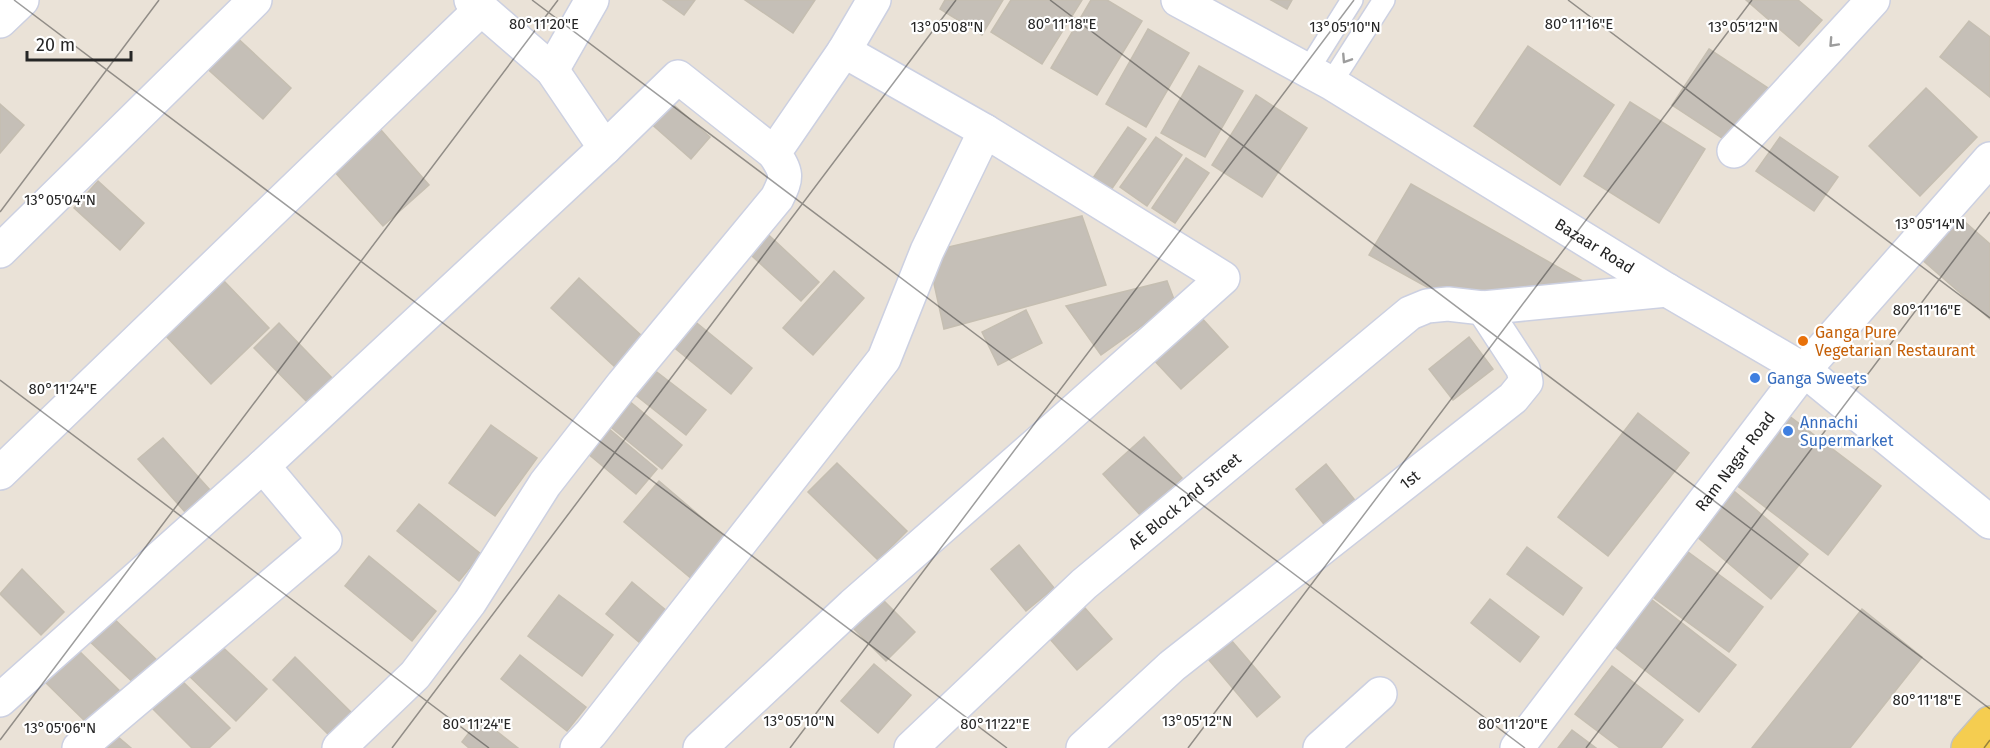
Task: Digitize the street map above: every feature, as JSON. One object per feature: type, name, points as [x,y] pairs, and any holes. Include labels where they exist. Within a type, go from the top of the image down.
[{"type":"main road","points":[[1968,748],[1990,723]]},
{"type":"street","points":[[0,21],[22,0]]},
{"type":"street","points":[[0,251],[255,0]]},
{"type":"street","points":[[552,70],[592,0]]},
{"type":"street","points":[[774,153],[844,51],[874,0]]},
{"type":"street","name":"Bazaar Road","points":[[1178,0],[1319,77],[1667,290],[1804,370],[1990,522]]},
{"type":"street","points":[[1734,151],[1873,0]]},
{"type":"street","points":[[0,473],[476,4],[552,70],[605,148]]},
{"type":"street","points":[[700,748],[853,605],[1223,278],[985,131],[844,51]]},
{"type":"street","points":[[0,700],[263,466],[605,148],[678,77],[774,153],[786,171],[786,181],[777,198],[623,384],[545,484],[470,602],[415,675],[339,748]]},
{"type":"street","points":[[592,743],[884,359],[927,251],[985,131]]},
{"type":"street","name":"Ram Nagar Road","points":[[1516,748],[1804,370],[1990,159]]},
{"type":"street","points":[[1483,308],[1667,290]]},
{"type":"street","name":"AE Block 2nd Street","points":[[911,748],[1084,584],[1410,313],[1426,306],[1448,304],[1483,308]]},
{"type":"street","name":"1st","points":[[1083,748],[1172,666],[1504,405],[1521,389],[1526,382],[1524,369],[1483,308]]},
{"type":"street","points":[[79,748],[325,540],[263,466]]},
{"type":"street","points":[[1320,748],[1380,694]]},
{"type":"lane","points":[[1319,77],[1352,0]]},
{"type":"lane","points":[[1319,77],[1384,0]]},
{"type":"building","points":[[663,0],[695,0],[684,15]]},
{"type":"building","points":[[745,0],[815,0],[793,33]]},
{"type":"building","points":[[945,0],[1003,0],[982,35],[940,9]]},
{"type":"building","points":[[1011,0],[1082,0],[1042,64],[991,32]]},
{"type":"building","points":[[1091,0],[1107,0],[1142,21],[1097,95],[1051,68]]},
{"type":"building","points":[[1271,0],[1292,0],[1287,9]]},
{"type":"building","points":[[1746,0],[1798,0],[1822,20],[1799,46]]},
{"type":"building","points":[[1969,21],[1990,37],[1990,97],[1940,57]]},
{"type":"building","points":[[1148,29],[1189,53],[1146,127],[1106,104]]},
{"type":"building","points":[[232,33],[291,88],[263,119],[202,64]]},
{"type":"building","points":[[1528,46],[1614,105],[1560,185],[1474,126]]},
{"type":"building","points":[[1709,49],[1768,88],[1731,144],[1672,105]]},
{"type":"building","points":[[1199,66],[1243,91],[1205,157],[1161,133]]},
{"type":"building","points":[[1926,88],[1977,137],[1920,196],[1869,146]]},
{"type":"building","points":[[1256,95],[1307,128],[1262,197],[1212,165]]},
{"type":"building","points":[[667,99],[710,137],[691,159],[648,121]]},
{"type":"building","points":[[1630,102],[1705,149],[1659,223],[1584,176]]},
{"type":"building","points":[[0,104],[24,125],[0,153]]},
{"type":"building","points":[[1128,127],[1146,139],[1111,190],[1093,178]]},
{"type":"building","points":[[381,130],[429,185],[383,226],[334,171]]},
{"type":"building","points":[[1156,137],[1182,155],[1147,206],[1120,187]]},
{"type":"building","points":[[1780,137],[1838,177],[1814,211],[1756,171]]},
{"type":"building","points":[[1186,158],[1209,173],[1175,223],[1152,208]]},
{"type":"building","points":[[98,181],[144,223],[120,250],[74,208]]},
{"type":"building","points":[[1411,184],[1588,284],[1452,301],[1369,255]]},
{"type":"building","points":[[1957,215],[1990,244],[1990,319],[1920,258]]},
{"type":"building","points":[[1082,216],[1106,285],[944,329],[927,252]]},
{"type":"building","points":[[759,226],[819,282],[801,301],[741,246]]},
{"type":"building","points":[[834,271],[864,298],[813,355],[783,328]]},
{"type":"building","points":[[579,278],[643,337],[615,367],[551,308]]},
{"type":"building","points":[[223,280],[269,328],[211,384],[165,335]]},
{"type":"building","points":[[1167,281],[1175,302],[1101,355],[1066,306]]},
{"type":"building","points":[[1026,310],[1042,343],[998,365],[982,332]]},
{"type":"building","points":[[687,315],[752,368],[731,394],[666,341]]},
{"type":"building","points":[[1199,315],[1228,347],[1181,389],[1152,358]]},
{"type":"building","points":[[279,323],[333,379],[309,404],[254,348]]},
{"type":"building","points":[[1469,337],[1493,369],[1453,400],[1429,369]]},
{"type":"building","points":[[649,366],[706,410],[686,435],[629,390]]},
{"type":"building","points":[[622,395],[682,445],[662,469],[602,420]]},
{"type":"building","points":[[1638,413],[1689,453],[1608,556],[1558,517]]},
{"type":"building","points":[[1788,415],[1881,486],[1828,555],[1735,484]]},
{"type":"building","points":[[602,423],[657,469],[636,494],[581,448]]},
{"type":"building","points":[[491,425],[537,458],[495,516],[449,483]]},
{"type":"building","points":[[1144,437],[1182,478],[1141,516],[1103,474]]},
{"type":"building","points":[[163,438],[210,490],[185,512],[138,459]]},
{"type":"building","points":[[837,463],[907,531],[878,560],[808,492]]},
{"type":"building","points":[[1326,464],[1358,504],[1327,528],[1296,489]]},
{"type":"building","points":[[659,481],[728,540],[693,580],[624,522]]},
{"type":"building","points":[[1728,486],[1808,554],[1771,599],[1690,531]]},
{"type":"building","points":[[419,504],[481,554],[459,581],[397,531]]},
{"type":"building","points":[[1019,545],[1054,588],[1026,611],[991,569]]},
{"type":"building","points":[[1527,547],[1582,588],[1563,615],[1507,574]]},
{"type":"building","points":[[1684,549],[1763,607],[1729,652],[1650,595]]},
{"type":"building","points":[[369,556],[436,611],[412,641],[345,586]]},
{"type":"building","points":[[22,569],[64,612],[41,635],[0,594]]},
{"type":"building","points":[[632,582],[667,611],[640,643],[606,614]]},
{"type":"building","points":[[874,591],[915,632],[886,661],[845,620]]},
{"type":"building","points":[[559,595],[613,635],[582,676],[528,636]]},
{"type":"building","points":[[1647,596],[1736,665],[1699,712],[1610,643]]},
{"type":"building","points":[[1490,599],[1539,637],[1520,662],[1471,623]]},
{"type":"building","points":[[1078,600],[1112,639],[1077,670],[1043,631]]},
{"type":"building","points":[[1862,609],[1922,657],[1850,748],[1752,748]]},
{"type":"building","points":[[107,612],[161,664],[139,688],[84,636]]},
{"type":"building","points":[[214,639],[267,689],[236,721],[184,671]]},
{"type":"building","points":[[1231,640],[1280,697],[1257,717],[1209,660]]},
{"type":"building","points":[[74,646],[126,697],[94,730],[42,679]]},
{"type":"building","points":[[520,655],[586,707],[567,731],[501,679]]},
{"type":"building","points":[[295,657],[355,716],[333,739],[273,680]]},
{"type":"building","points":[[874,664],[911,695],[878,733],[841,701]]},
{"type":"building","points":[[1612,666],[1683,720],[1661,748],[1620,748],[1575,714]]},
{"type":"building","points":[[178,677],[230,728],[209,748],[192,748],[150,706]]},
{"type":"building","points":[[480,718],[518,748],[469,748],[462,742]]},
{"type":"building","points":[[1572,730],[1596,748],[1558,748]]},
{"type":"building","points":[[117,736],[131,748],[107,748]]},
{"type":"place","name":"Ganga Pure Vegetarian Restaurant","points":[[1803,341]]},
{"type":"place","name":"Ganga Sweets","points":[[1755,378]]},
{"type":"place","name":"Annachi Supermarket","points":[[1788,431]]}]
